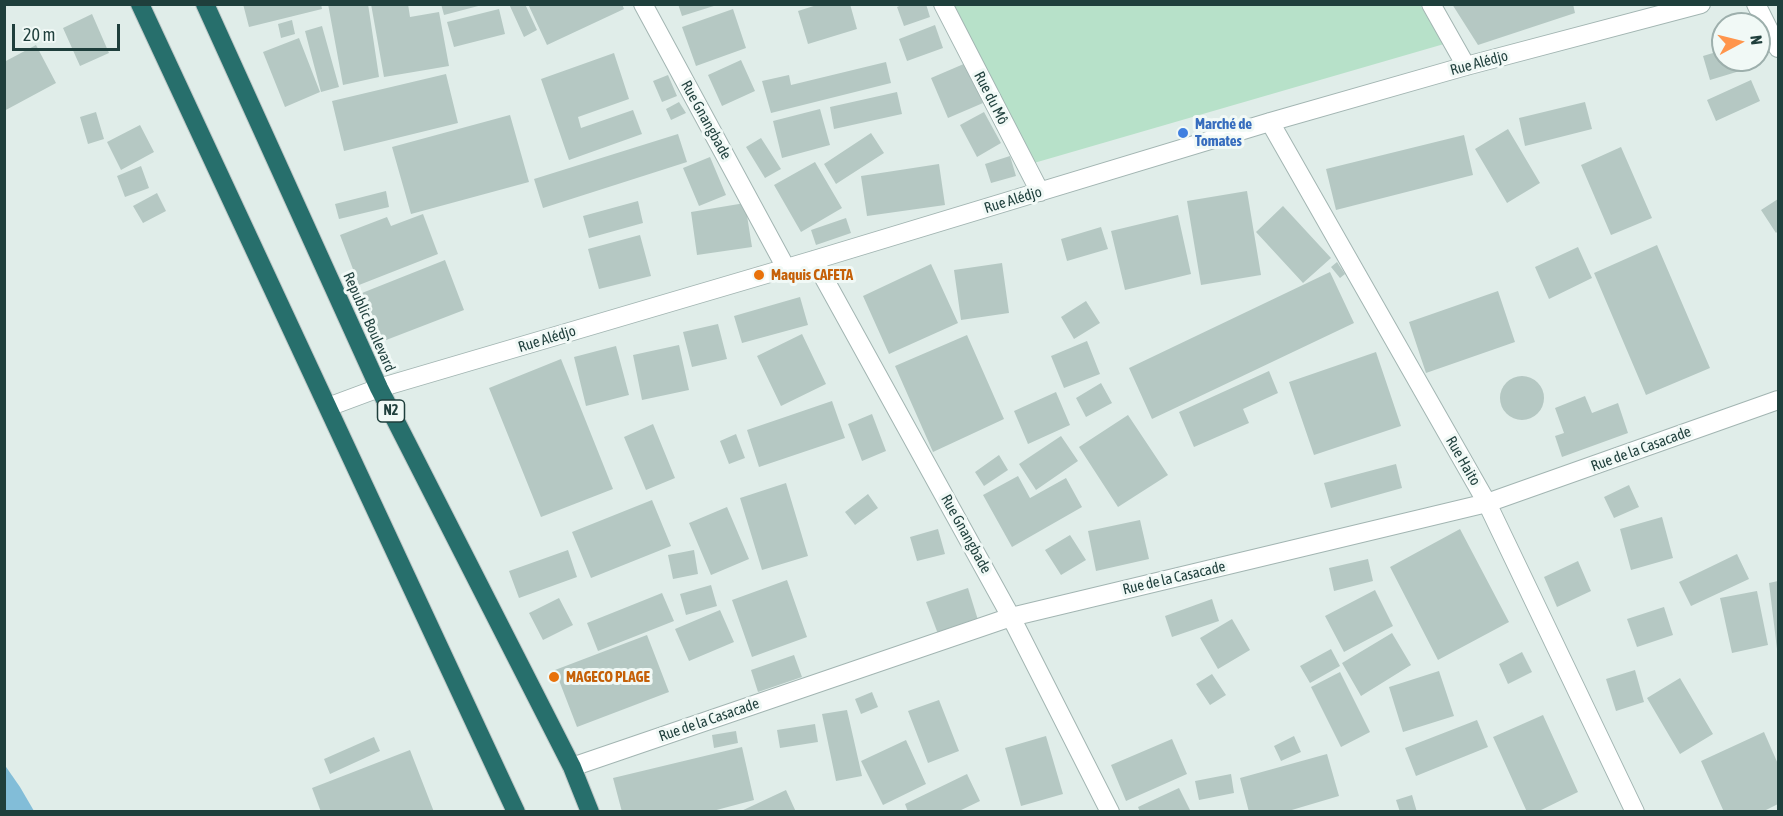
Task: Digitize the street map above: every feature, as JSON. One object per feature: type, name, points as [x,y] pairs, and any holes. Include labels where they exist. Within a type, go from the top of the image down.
[{"type":"highway","points":[[140,4],[516,812]]},
{"type":"highway","name":"Republic Boulevard","points":[[205,4],[379,388],[572,767],[590,812]]},
{"type":"street","name":"Rue Gnangbade","points":[[643,4],[786,268]]},
{"type":"street","name":"Rue du Mô","points":[[943,4],[1040,192]]},
{"type":"street","points":[[1431,4],[1466,66]]},
{"type":"street","name":"Rue Alédjo","points":[[328,406],[379,388],[1270,122],[1466,66],[1701,4]]},
{"type":"street","points":[[1756,4],[1779,48]]},
{"type":"street","name":"Rue Haito","points":[[1270,122],[1487,503],[1635,812]]},
{"type":"street","name":"Rue Gnangbade","points":[[814,260],[1011,617],[1110,812]]},
{"type":"street","name":"Rue de la Casacade","points":[[572,767],[1011,617],[1487,503],[1779,400]]},
{"type":"green space","points":[[951,5],[1420,5],[1444,44],[1034,163]]},
{"type":"water","points":[[4,764],[20,787],[34,811],[5,811]]},
{"type":"building","points":[[243,4],[321,4],[322,9],[249,27]]},
{"type":"building","points":[[328,4],[368,4],[379,77],[343,85]]},
{"type":"building","points":[[371,4],[408,4],[410,17],[439,12],[449,66],[384,77]]},
{"type":"building","points":[[441,4],[481,4],[482,5],[444,15]]},
{"type":"building","points":[[509,4],[525,4],[537,30],[524,37]]},
{"type":"building","points":[[528,4],[622,4],[624,9],[547,45]]},
{"type":"building","points":[[678,4],[717,4],[717,5],[682,16]]},
{"type":"building","points":[[820,4],[850,4],[857,29],[808,44],[798,11]]},
{"type":"building","points":[[904,4],[926,4],[930,17],[904,26],[897,7]]},
{"type":"building","points":[[1452,4],[1573,4],[1575,13],[1478,45]]},
{"type":"building","points":[[499,9],[505,34],[454,47],[447,22]]},
{"type":"building","points":[[733,9],[746,48],[696,66],[682,27]]},
{"type":"building","points":[[92,14],[109,53],[80,66],[63,28]]},
{"type":"building","points":[[292,20],[295,34],[281,38],[278,24]]},
{"type":"building","points":[[935,25],[943,48],[907,61],[899,39]]},
{"type":"building","points":[[322,26],[339,87],[321,92],[305,31]]},
{"type":"building","points":[[299,38],[320,92],[285,107],[263,52]]},
{"type":"building","points":[[36,45],[56,83],[4,111],[4,62]]},
{"type":"building","points":[[614,53],[629,99],[578,117],[581,128],[633,110],[642,134],[569,160],[541,79]]},
{"type":"building","points":[[1711,54],[1711,72],[1736,72],[1710,80],[1703,56]]},
{"type":"building","points":[[741,60],[755,91],[722,106],[708,75]]},
{"type":"building","points":[[886,62],[891,83],[771,113],[762,81],[789,75],[791,85]]},
{"type":"building","points":[[966,63],[983,103],[948,118],[931,78]]},
{"type":"building","points":[[446,74],[458,123],[344,151],[332,101]]},
{"type":"building","points":[[668,75],[677,96],[662,102],[653,81]]},
{"type":"building","points":[[1751,80],[1760,101],[1716,121],[1707,100]]},
{"type":"building","points":[[897,92],[902,114],[834,129],[830,107]]},
{"type":"building","points":[[679,102],[686,113],[671,120],[666,109]]},
{"type":"building","points":[[1585,102],[1592,129],[1525,146],[1519,118]]},
{"type":"building","points":[[820,109],[830,145],[782,158],[773,121]]},
{"type":"building","points":[[96,112],[104,139],[88,144],[80,117]]},
{"type":"building","points":[[984,112],[1001,143],[977,157],[960,125]]},
{"type":"building","points":[[510,115],[529,182],[411,214],[392,147]]},
{"type":"building","points":[[140,125],[154,152],[121,170],[107,142]]},
{"type":"building","points":[[1508,129],[1540,183],[1507,203],[1475,149]]},
{"type":"building","points":[[871,133],[884,153],[836,184],[824,164]]},
{"type":"building","points":[[678,134],[687,162],[543,208],[534,179]]},
{"type":"building","points":[[1464,135],[1473,175],[1336,210],[1326,169]]},
{"type":"building","points":[[761,138],[781,169],[765,178],[746,147]]},
{"type":"building","points":[[1621,147],[1652,218],[1611,235],[1581,165]]},
{"type":"building","points":[[1010,156],[1016,176],[991,183],[985,164]]},
{"type":"building","points":[[710,157],[726,195],[699,206],[683,168]]},
{"type":"building","points":[[815,162],[842,208],[801,232],[774,185]]},
{"type":"building","points":[[939,164],[945,205],[867,216],[861,176]]},
{"type":"building","points":[[141,166],[149,188],[125,197],[117,176]]},
{"type":"building","points":[[386,191],[389,207],[339,219],[335,204]]},
{"type":"building","points":[[1247,191],[1261,275],[1201,285],[1187,201]]},
{"type":"building","points":[[157,193],[166,211],[143,223],[133,206]]},
{"type":"building","points":[[1778,199],[1778,231],[1776,233],[1761,210]]},
{"type":"building","points":[[638,201],[643,223],[589,238],[583,216]]},
{"type":"building","points":[[745,203],[752,247],[697,255],[691,212]]},
{"type":"building","points":[[1283,206],[1331,258],[1303,283],[1256,232]]},
{"type":"building","points":[[423,214],[438,254],[359,285],[340,235],[387,217],[391,226]]},
{"type":"building","points":[[1178,215],[1191,274],[1125,290],[1111,231]]},
{"type":"building","points":[[846,218],[851,233],[816,245],[811,230]]},
{"type":"building","points":[[1101,227],[1108,249],[1067,261],[1061,239]]},
{"type":"building","points":[[640,235],[651,276],[599,289],[588,249]]},
{"type":"building","points":[[1657,245],[1710,368],[1646,395],[1594,273]]},
{"type":"building","points":[[1578,247],[1592,278],[1549,299],[1535,267]]},
{"type":"building","points":[[445,260],[464,310],[381,342],[362,293]]},
{"type":"building","points":[[1337,262],[1345,274],[1340,278],[1331,267]]},
{"type":"building","points":[[1002,263],[1009,313],[961,320],[954,270]]},
{"type":"building","points":[[931,264],[958,323],[889,354],[863,296]]},
{"type":"building","points":[[1330,272],[1354,323],[1152,419],[1129,368]]},
{"type":"building","points":[[1498,291],[1515,342],[1426,373],[1409,322]]},
{"type":"building","points":[[800,297],[808,325],[742,343],[734,316]]},
{"type":"building","points":[[1086,301],[1100,323],[1074,339],[1061,317]]},
{"type":"building","points":[[718,324],[727,359],[692,367],[683,332]]},
{"type":"building","points":[[802,334],[826,384],[781,406],[757,356]]},
{"type":"building","points":[[967,335],[1004,419],[933,452],[895,366]]},
{"type":"building","points":[[1087,341],[1100,374],[1064,388],[1051,356]]},
{"type":"building","points":[[679,345],[689,390],[642,400],[633,355]]},
{"type":"building","points":[[616,346],[629,395],[586,406],[574,357]]},
{"type":"building","points":[[1376,352],[1401,426],[1314,455],[1289,382]]},
{"type":"building","points":[[561,359],[613,489],[541,517],[489,388]]},
{"type":"building","points":[[1269,371],[1278,393],[1243,409],[1249,423],[1194,447],[1179,412]]},
{"type":"building","points":[[1522,376],[1538,382],[1544,398],[1538,414],[1522,420],[1506,414],[1500,398],[1506,382]]},
{"type":"building","points":[[1101,383],[1112,403],[1086,417],[1076,398]]},
{"type":"building","points":[[1056,392],[1070,425],[1028,444],[1014,411]]},
{"type":"building","points":[[1585,396],[1592,413],[1618,403],[1628,433],[1562,457],[1555,436],[1564,433],[1555,408]]},
{"type":"building","points":[[832,401],[845,438],[759,467],[747,430]]},
{"type":"building","points":[[872,414],[886,451],[862,461],[848,424]]},
{"type":"building","points":[[1128,415],[1168,475],[1118,507],[1079,447]]},
{"type":"building","points":[[653,424],[675,478],[646,490],[624,437]]},
{"type":"building","points":[[736,434],[745,458],[729,464],[720,441]]},
{"type":"building","points":[[1061,436],[1078,461],[1036,490],[1019,464]]},
{"type":"building","points":[[999,455],[1008,470],[984,486],[975,472]]},
{"type":"building","points":[[1396,464],[1402,488],[1331,508],[1324,483]]},
{"type":"building","points":[[1018,476],[1030,498],[1066,478],[1082,507],[1012,547],[983,495]]},
{"type":"building","points":[[786,483],[808,556],[762,570],[740,498]]},
{"type":"building","points":[[1629,485],[1639,507],[1614,518],[1604,497]]},
{"type":"building","points":[[868,494],[878,508],[855,525],[845,512]]},
{"type":"building","points":[[652,500],[671,546],[591,578],[572,532]]},
{"type":"building","points":[[727,507],[749,559],[711,575],[689,523]]},
{"type":"building","points":[[1662,517],[1673,558],[1631,570],[1620,529]]},
{"type":"building","points":[[1140,520],[1149,559],[1096,571],[1088,531]]},
{"type":"building","points":[[938,529],[945,554],[917,561],[910,537]]},
{"type":"building","points":[[1460,529],[1509,622],[1438,660],[1390,567]]},
{"type":"building","points":[[1070,535],[1086,560],[1061,575],[1045,550]]},
{"type":"building","points":[[568,550],[577,577],[519,598],[509,571]]},
{"type":"building","points":[[694,550],[698,574],[673,579],[668,555]]},
{"type":"building","points":[[1737,554],[1749,579],[1691,606],[1679,582]]},
{"type":"building","points":[[1368,559],[1373,581],[1334,591],[1329,568]]},
{"type":"building","points":[[1578,561],[1591,591],[1557,607],[1544,577]]},
{"type":"building","points":[[787,580],[807,637],[752,657],[732,600]]},
{"type":"building","points":[[1778,581],[1778,649],[1777,649],[1769,583]]},
{"type":"building","points":[[711,585],[717,606],[686,615],[680,594]]},
{"type":"building","points":[[968,588],[978,620],[938,634],[926,602]]},
{"type":"building","points":[[1375,590],[1393,626],[1344,652],[1325,616]]},
{"type":"building","points":[[1757,591],[1768,645],[1732,653],[1720,598]]},
{"type":"building","points":[[662,593],[674,621],[598,651],[587,623]]},
{"type":"building","points":[[559,598],[573,625],[543,640],[529,613]]},
{"type":"building","points":[[1212,599],[1219,621],[1172,637],[1165,616]]},
{"type":"building","points":[[1664,607],[1673,635],[1637,647],[1627,619]]},
{"type":"building","points":[[720,610],[734,642],[689,661],[675,629]]},
{"type":"building","points":[[1232,619],[1250,650],[1218,669],[1200,638]]},
{"type":"building","points":[[1392,633],[1411,665],[1361,696],[1342,663]]},
{"type":"building","points":[[647,635],[669,692],[577,727],[555,670]]},
{"type":"building","points":[[1331,649],[1340,666],[1310,683],[1300,666]]},
{"type":"building","points":[[1522,652],[1532,672],[1508,684],[1499,664]]},
{"type":"building","points":[[794,655],[802,677],[758,692],[751,670]]},
{"type":"building","points":[[1635,670],[1644,702],[1616,711],[1606,679]]},
{"type":"building","points":[[1439,671],[1454,716],[1403,732],[1389,687]]},
{"type":"building","points":[[1340,672],[1370,732],[1341,747],[1311,687]]},
{"type":"building","points":[[1212,674],[1226,695],[1210,705],[1196,684]]},
{"type":"building","points":[[1680,678],[1713,734],[1680,754],[1647,698]]},
{"type":"building","points":[[872,692],[878,707],[861,714],[855,699]]},
{"type":"building","points":[[939,700],[959,751],[928,763],[908,711]]},
{"type":"building","points":[[847,710],[862,776],[836,781],[822,714]]},
{"type":"building","points":[[1543,715],[1578,792],[1537,812],[1527,812],[1493,737]]},
{"type":"building","points":[[1477,720],[1488,747],[1416,776],[1405,748]]},
{"type":"building","points":[[815,724],[818,742],[780,748],[777,730]]},
{"type":"building","points":[[736,731],[738,743],[714,748],[712,735]]},
{"type":"building","points":[[1764,732],[1778,764],[1778,804],[1762,812],[1724,812],[1701,761]]},
{"type":"building","points":[[1046,736],[1063,794],[1021,806],[1005,748]]},
{"type":"building","points":[[1294,736],[1301,752],[1281,761],[1274,746]]},
{"type":"building","points":[[374,737],[380,751],[330,774],[324,759]]},
{"type":"building","points":[[1172,739],[1187,774],[1126,801],[1111,765]]},
{"type":"building","points":[[906,740],[926,784],[883,805],[861,761]]},
{"type":"building","points":[[742,747],[754,800],[709,812],[622,812],[613,778]]},
{"type":"building","points":[[410,750],[434,812],[321,812],[312,788]]},
{"type":"building","points":[[1327,754],[1339,796],[1285,812],[1249,812],[1240,778]]},
{"type":"building","points":[[967,774],[980,801],[957,812],[908,812],[905,804]]},
{"type":"building","points":[[1231,774],[1234,793],[1199,800],[1195,781]]},
{"type":"building","points":[[1179,788],[1191,812],[1140,812],[1138,807]]},
{"type":"building","points":[[786,790],[796,812],[739,812]]},
{"type":"building","points":[[1412,795],[1417,812],[1400,812],[1396,800]]},
{"type":"place","name":"Marché de Tomates","points":[[1183,133]]},
{"type":"place","name":"Maquis CAFETA","points":[[759,275]]},
{"type":"place","name":"MAGECO PLAGE","points":[[554,677]]}]
